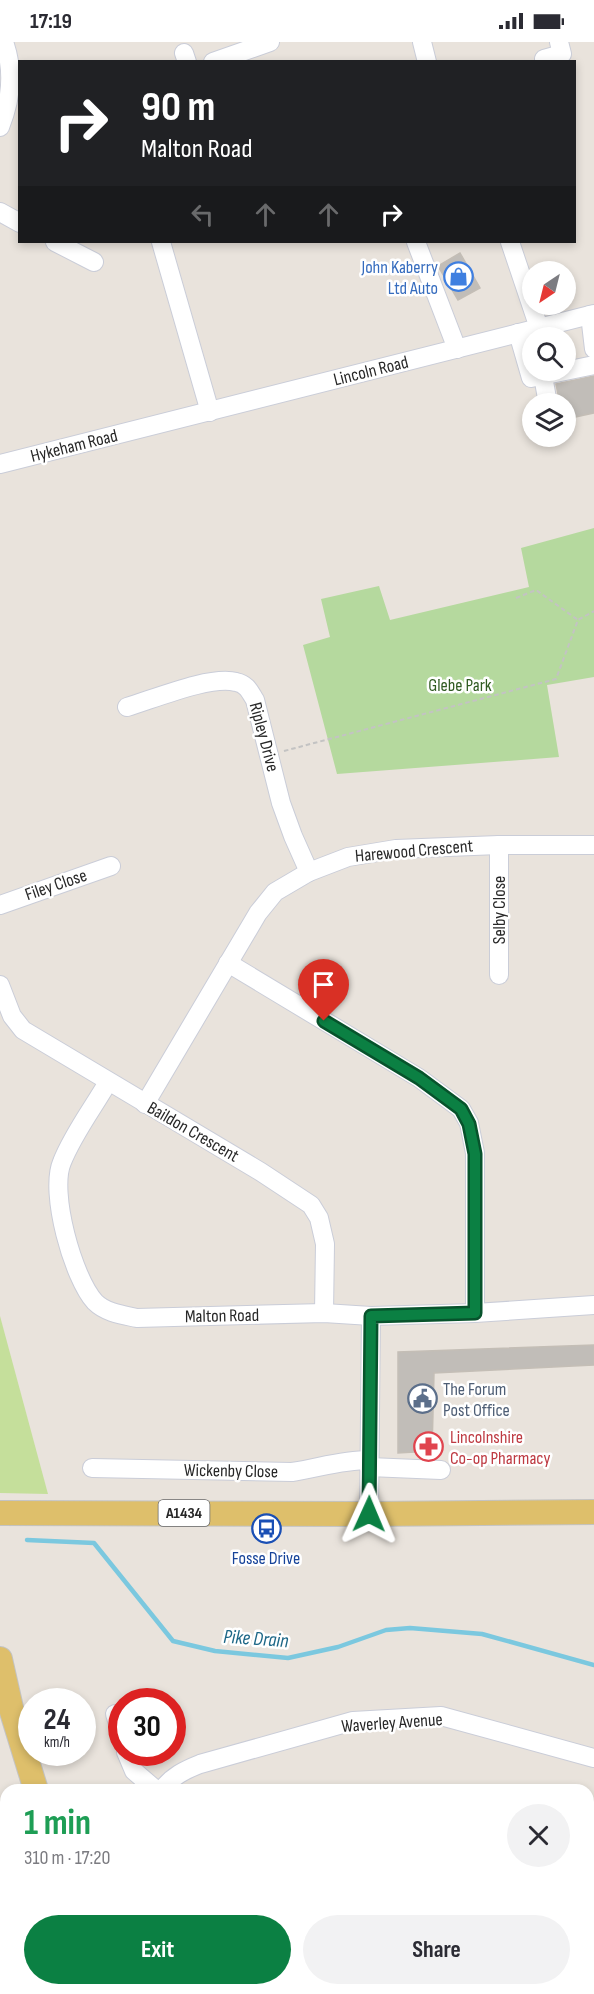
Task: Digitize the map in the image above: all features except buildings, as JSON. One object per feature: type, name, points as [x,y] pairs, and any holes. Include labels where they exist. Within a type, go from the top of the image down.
[{"type":"main road","name":"A1434","points":[[0,1513],[594,1512]]},
{"type":"main road","points":[[0,1659],[12,1712],[34,1784]]},
{"type":"street","points":[[0,127],[9,96],[10,70],[4,42]]},
{"type":"street","points":[[219,60],[270,42]]},
{"type":"street","points":[[422,42],[426,60]]},
{"type":"street","points":[[544,59],[566,49]]},
{"type":"street","points":[[0,212],[18,222]]},
{"type":"street","points":[[57,243],[94,262]]},
{"type":"street","points":[[161,243],[210,412]]},
{"type":"street","points":[[416,243],[457,349]]},
{"type":"street","points":[[510,243],[538,327]]},
{"type":"street","points":[[592,314],[594,349]]},
{"type":"street","name":"Lincoln Road","points":[[542,327],[592,314]]},
{"type":"street","name":"Lincoln Road","points":[[148,427],[522,332]]},
{"type":"street","points":[[513,335],[519,374]]},
{"type":"street","points":[[513,335],[522,356]]},
{"type":"street","points":[[576,369],[594,365]]},
{"type":"street","name":"Hykeham Road","points":[[0,464],[148,427]]},
{"type":"street","name":"Ripley Drive","points":[[128,707],[219,680],[238,682],[247,687],[255,700],[281,803],[292,836],[309,872]]},
{"type":"street","name":"Harewood Crescent","points":[[146,1104],[258,913],[275,892],[309,872],[348,857],[396,849],[499,845],[594,845]]},
{"type":"street","name":"Selby Close","points":[[499,845],[499,975]]},
{"type":"street","name":"Filey Close","points":[[0,905],[111,866]]},
{"type":"street","points":[[228,963],[419,1078],[461,1109],[469,1124],[475,1154],[475,1313]]},
{"type":"street","name":"Baildon Crescent","points":[[0,985],[12,1016],[22,1030],[261,1172],[311,1205],[319,1218],[325,1244],[324,1313]]},
{"type":"street","name":"Malton Road","points":[[108,1082],[62,1162],[57,1179],[58,1202],[83,1287],[97,1304],[116,1314],[137,1318],[324,1313],[371,1316],[475,1313],[594,1305]]},
{"type":"street","points":[[369,1514],[371,1316]]},
{"type":"street","name":"Wickenby Close","points":[[92,1468],[292,1472],[346,1460],[441,1470]]},
{"type":"street","name":"Waverley Avenue","points":[[166,1784],[182,1771],[200,1764],[353,1721],[441,1716],[594,1758]]},
{"type":"street","points":[[132,1766],[135,1772],[149,1784]]},
{"type":"path","points":[[516,598],[536,590],[578,620]]},
{"type":"path","points":[[270,755],[556,679],[578,620],[594,611]]},
{"type":"green space","name":"Glebe Park","points":[[594,528],[594,677],[547,685],[559,757],[337,774],[303,645],[330,637],[321,599],[379,586],[390,620],[529,587],[521,548]]},
{"type":"green space","points":[[0,1316],[48,1494],[0,1493]]},
{"type":"waterway","name":"Pike Drain","points":[[27,1540],[94,1543],[173,1641],[215,1651],[288,1658],[338,1647],[386,1630],[410,1628],[482,1634],[594,1665]]},
{"type":"place","name":"John Kaberry Ltd Auto","points":[[459,277]]},
{"type":"place","name":"The Forum Post Office","points":[[422,1399]]},
{"type":"place","name":"Lincolnshire Co-op Pharmacy","points":[[429,1447]]},
{"type":"place","name":"Fosse Drive","points":[[266,1529]]},
{"type":"route","points":[[324,1021],[419,1078],[461,1109],[469,1124],[475,1154],[475,1313],[371,1316],[369,1514]]}]
